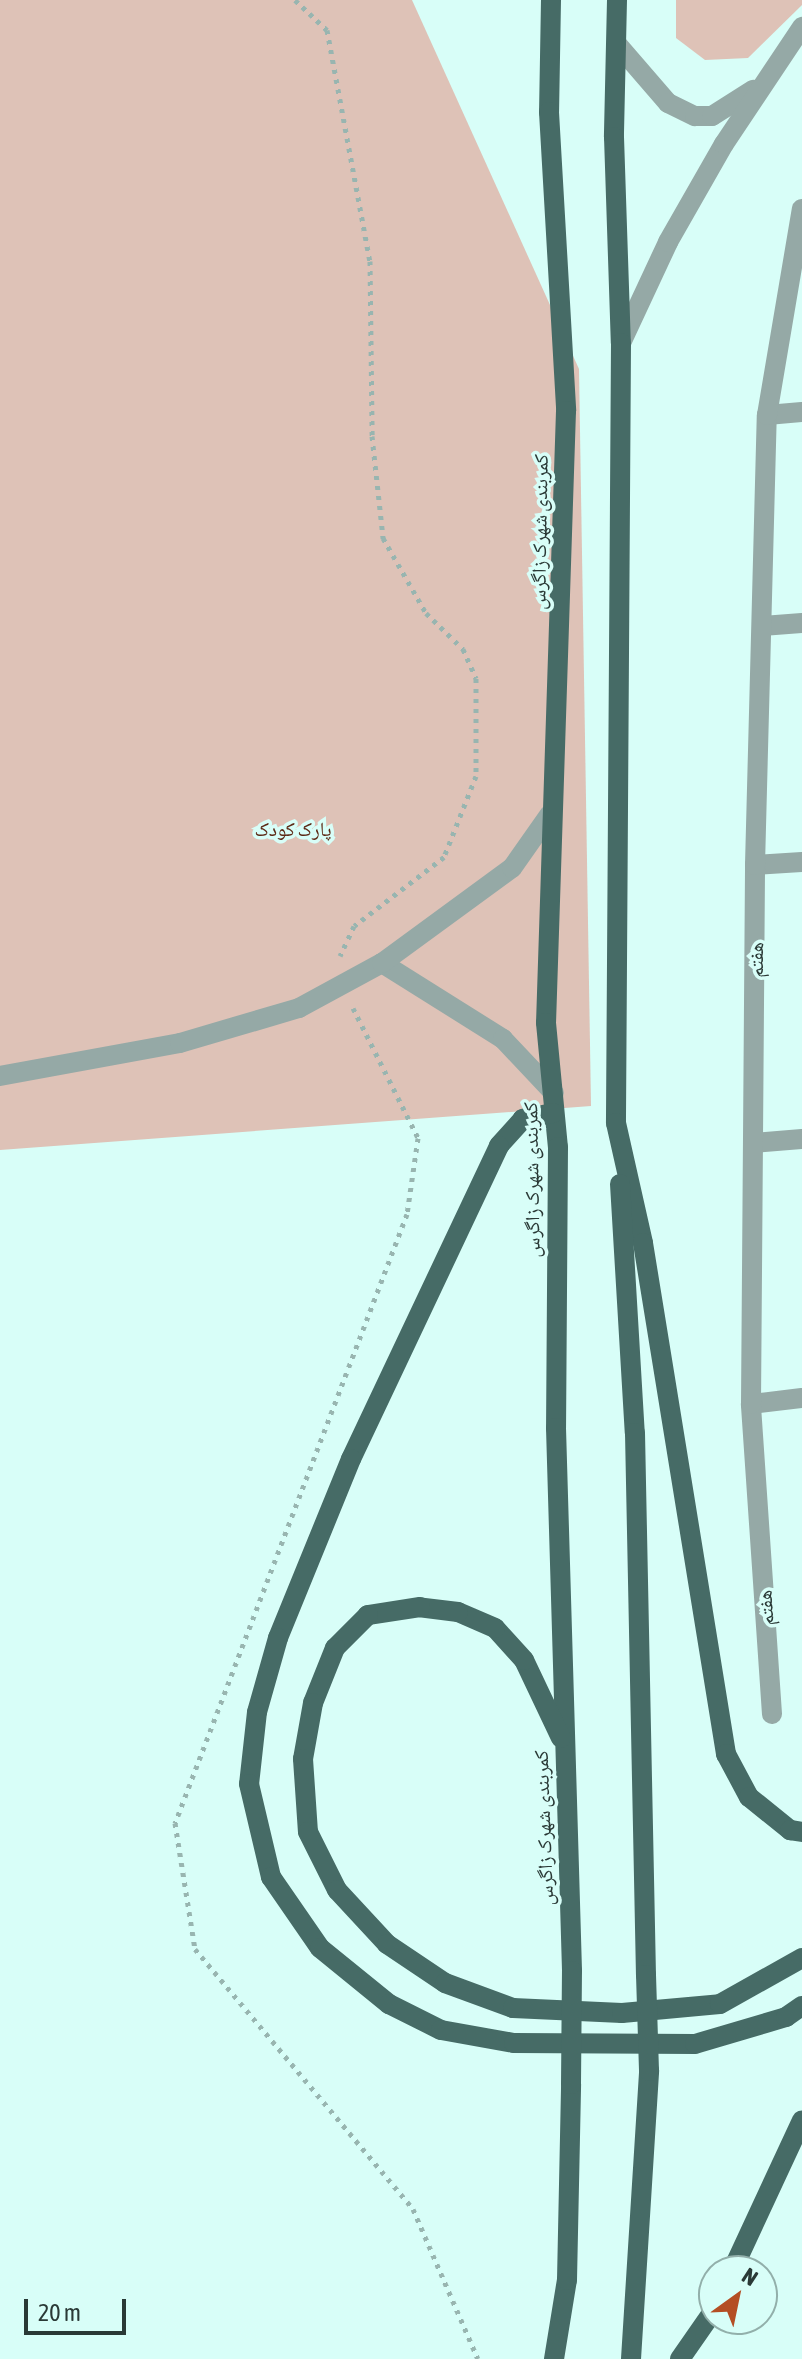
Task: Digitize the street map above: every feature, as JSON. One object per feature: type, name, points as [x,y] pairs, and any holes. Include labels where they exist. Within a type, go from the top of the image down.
[{"type":"main road","name":"کمربندی شهرک زاگرس","points":[[551,0],[549,112],[566,411],[550,814],[546,1023],[558,1147],[556,1428],[562,1499],[572,1971],[567,2280],[554,2359]]},
{"type":"main road","points":[[617,0],[614,137],[621,343],[616,1123],[635,1433],[649,2071],[631,2359]]},
{"type":"main road","points":[[553,1103],[523,1119],[499,1146],[351,1459],[278,1638],[257,1712],[249,1784],[271,1877],[320,1948],[389,2004],[441,2030],[514,2043],[695,2044],[786,2017],[802,2006]]},
{"type":"main road","points":[[616,1123],[646,1258],[726,1754],[749,1797],[790,1830],[802,1832]]},
{"type":"main road","points":[[565,1746],[524,1660],[495,1628],[458,1612],[420,1607],[368,1615],[335,1648],[313,1703],[303,1759],[308,1832],[337,1890],[387,1944],[445,1983],[513,2008],[622,2013],[720,2004],[802,1958]]},
{"type":"main road","points":[[739,2255],[802,2120]]},
{"type":"main road","points":[[680,2359],[698,2333]]},
{"type":"street","points":[[621,343],[668,242],[762,82],[802,27]]},
{"type":"street","points":[[617,44],[668,103],[695,116],[712,116],[762,82]]},
{"type":"street","name":"هفتم","points":[[772,1714],[751,1404],[755,865],[767,415],[802,209]]},
{"type":"street","points":[[767,415],[802,412]]},
{"type":"street","points":[[762,626],[802,623]]},
{"type":"street","points":[[0,1076],[180,1043],[266,1020],[342,987],[382,963],[512,868],[550,814]]},
{"type":"street","points":[[755,865],[802,862]]},
{"type":"street","points":[[382,963],[503,1039],[553,1103]]},
{"type":"street","points":[[754,1143],[802,1139]]},
{"type":"street","points":[[751,1404],[802,1398]]},
{"type":"path","points":[[295,0],[327,30],[370,261],[372,436],[383,538],[426,613],[463,649],[476,678],[476,776],[444,857],[354,926],[340,949],[342,987],[418,1138],[407,1214],[175,1823],[195,1949],[413,2209],[478,2359]]},
{"type":"green space","name":"پارک کودک","points":[[0,0],[412,0],[579,369],[591,1106],[0,1150]]},
{"type":"green space","points":[[676,0],[802,0],[802,5],[748,58],[705,60],[676,38]]}]
